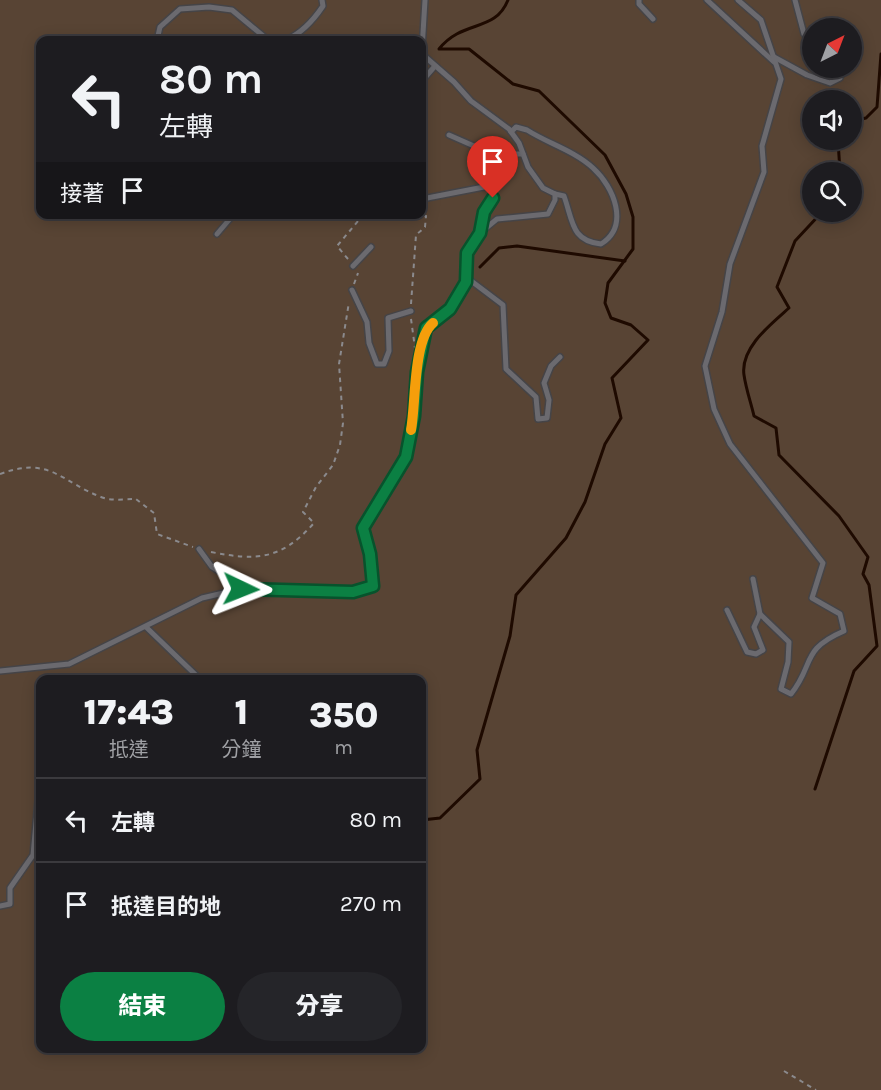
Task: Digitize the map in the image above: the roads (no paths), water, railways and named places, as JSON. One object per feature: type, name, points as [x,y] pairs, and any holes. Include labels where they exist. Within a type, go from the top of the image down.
[{"type":"lane","points":[[297,36],[315,18],[323,6],[322,0]]},
{"type":"lane","points":[[423,36],[425,0]]},
{"type":"lane","points":[[639,0],[639,4],[653,19]]},
{"type":"lane","points":[[707,0],[775,60],[802,73]]},
{"type":"lane","points":[[738,0],[761,20],[781,79],[762,146],[764,171],[730,264],[722,312],[705,366],[714,409],[730,444],[823,563],[812,598],[840,614],[844,630],[823,640],[807,661],[799,685],[791,694],[781,689],[788,662],[789,642],[760,614],[753,579]]},
{"type":"lane","points":[[795,0],[802,26]]},
{"type":"lane","points":[[158,36],[160,27],[180,9],[209,7],[232,10],[263,36]]},
{"type":"lane","points":[[426,56],[471,101],[511,132],[528,167],[543,188],[564,196],[577,235],[586,242],[601,244],[617,229],[619,217],[612,197],[592,167],[527,130],[516,127],[511,132]]},
{"type":"lane","points":[[426,76],[435,66]]},
{"type":"lane","points":[[816,78],[830,83],[840,78]]},
{"type":"lane","points":[[449,135],[492,154],[523,154]]},
{"type":"lane","points":[[426,198],[489,186],[493,198],[484,212],[480,233]]},
{"type":"lane","points":[[0,671],[69,664],[202,598],[248,589],[353,592],[373,586],[370,554],[363,528],[406,457],[426,328],[450,309],[466,277],[467,253],[480,233],[497,219],[548,214],[555,200],[555,194]]},
{"type":"lane","points":[[217,234],[230,219]]},
{"type":"lane","points":[[353,266],[371,247]]},
{"type":"lane","points":[[466,277],[502,305],[506,369],[536,397],[538,418],[548,418],[549,400],[544,383],[551,366],[560,357]]},
{"type":"lane","points":[[352,290],[367,322],[369,343],[377,364],[384,364],[389,351],[388,318],[411,311]]},
{"type":"lane","points":[[199,549],[212,567],[248,589]]},
{"type":"lane","points":[[727,610],[747,652],[756,654],[763,650],[754,627],[760,614]]},
{"type":"lane","points":[[146,627],[196,675]]},
{"type":"lane","points":[[0,906],[10,904],[10,888],[33,855],[36,822]]},
{"type":"waterway","points":[[426,820],[440,818],[480,779],[477,750],[510,636],[516,595],[566,538],[585,502],[605,444],[621,418],[612,378],[648,340],[631,325],[611,318],[605,303],[608,283],[633,249],[633,217],[626,194],[605,155],[539,91],[513,84],[469,49],[439,49],[458,33],[495,17],[508,0]]},
{"type":"waterway","points":[[862,119],[866,118],[877,107],[881,54]]},
{"type":"waterway","points":[[839,150],[839,162]]},
{"type":"waterway","points":[[813,222],[795,241],[777,287],[789,308],[758,337],[747,355],[744,375],[754,416],[776,428],[779,455],[839,516],[868,557],[863,574],[869,585],[877,646],[854,671],[815,789]]},
{"type":"waterway","points":[[480,267],[499,248],[517,246],[625,261]]}]
